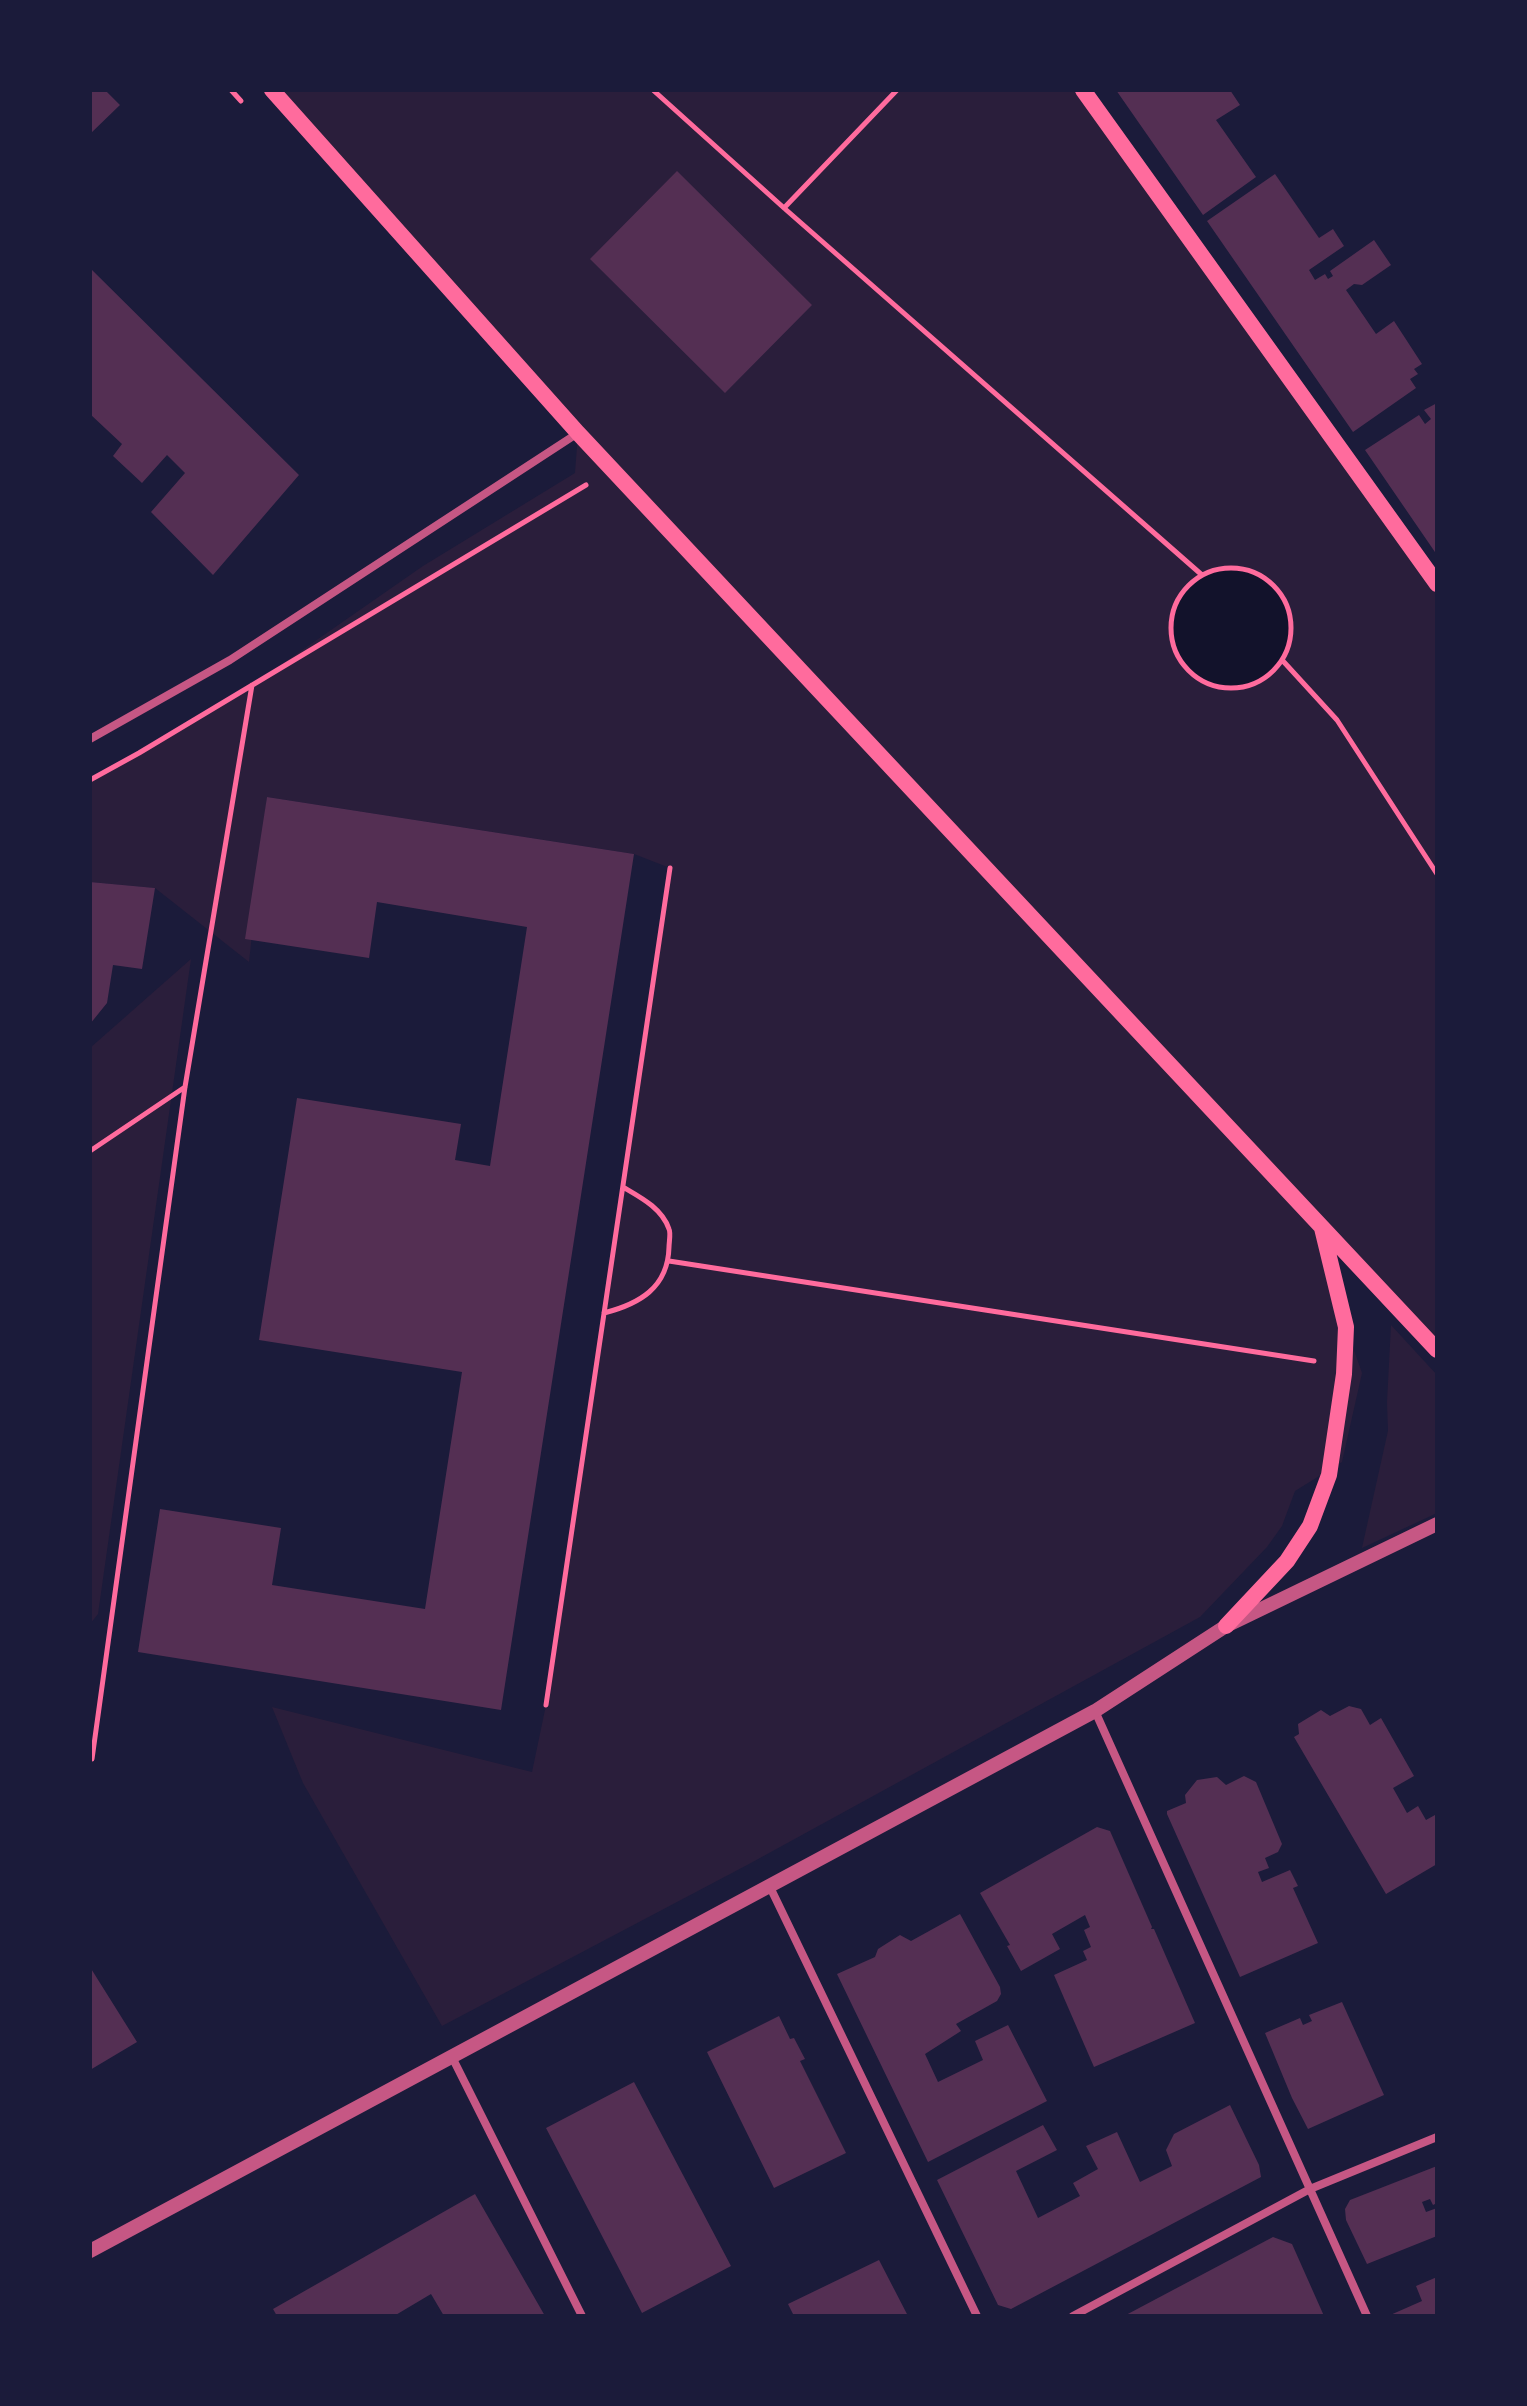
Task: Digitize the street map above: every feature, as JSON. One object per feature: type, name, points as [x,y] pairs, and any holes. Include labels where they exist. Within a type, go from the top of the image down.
[{"type":"main road","points":[[272,90],[578,433],[1437,1350]]},
{"type":"main road","points":[[1083,90],[1437,584]]},
{"type":"main road","points":[[1226,1626],[1287,1561],[1310,1526],[1329,1475],[1344,1374],[1346,1327],[1322,1227]]},
{"type":"street","points":[[90,739],[230,660],[578,433]]},
{"type":"street","points":[[90,2251],[1095,1711],[1226,1626],[1437,1524]]},
{"type":"street","points":[[1095,1711],[1367,2316]]},
{"type":"street","points":[[770,1887],[977,2316]]},
{"type":"street","points":[[452,2057],[582,2316]]},
{"type":"street","points":[[1073,2316],[1310,2189],[1437,2137]]},
{"type":"path","points":[[653,90],[1202,575]]},
{"type":"path","points":[[784,208],[897,90]]},
{"type":"path","points":[[90,780],[586,485],[597,496]]},
{"type":"path","points":[[1221,568],[1240,568],[1259,574],[1275,586],[1286,603],[1291,622],[1290,642],[1283,661],[1269,676],[1251,685],[1231,689],[1211,685],[1193,676],[1180,661],[1172,643],[1171,623],[1175,603],[1187,587],[1202,575],[1221,568]]},
{"type":"path","points":[[1283,661],[1337,720],[1437,874]]},
{"type":"path","points":[[92,1759],[185,1087],[252,685]]},
{"type":"path","points":[[546,1705],[670,868]]},
{"type":"path","points":[[90,1151],[185,1087]]},
{"type":"path","points":[[604,1313],[632,1305],[652,1292],[669,1261],[669,1229],[651,1204],[623,1187]]},
{"type":"path","points":[[669,1261],[1322,1362]]},
{"type":"shaded area","points":[[272,90],[1083,90],[1437,584],[1437,1350],[1323,1228],[1346,1327],[1362,1373],[1342,1462],[1295,1491],[1282,1526],[1267,1547],[1200,1617],[749,1864],[442,2026],[303,1783],[272,1707],[532,1772],[546,1705],[670,868],[634,854],[267,797],[249,962],[155,888],[90,882],[90,781],[252,685],[423,566],[575,473],[578,433]]},
{"type":"shaded area","points":[[1231,568],[1254,573],[1273,586],[1286,605],[1291,628],[1286,651],[1273,670],[1254,683],[1231,688],[1208,683],[1189,670],[1176,651],[1171,628],[1176,605],[1189,586],[1208,573]]},
{"type":"shaded area","points":[[191,959],[98,1614],[90,1624],[90,1048]]},
{"type":"shaded area","points":[[1391,1325],[1437,1375],[1437,1513],[1362,1548],[1388,1431]]},
{"type":"building","points":[[90,90],[105,90],[120,105],[90,134]]},
{"type":"building","points":[[1116,90],[1230,90],[1240,105],[1216,120],[1256,177],[1203,215]]},
{"type":"building","points":[[677,171],[812,305],[725,393],[590,259]]},
{"type":"building","points":[[1275,174],[1319,238],[1333,229],[1344,246],[1309,270],[1315,280],[1325,274],[1328,279],[1333,276],[1330,271],[1374,240],[1391,265],[1362,285],[1354,284],[1346,290],[1376,334],[1394,321],[1422,364],[1414,369],[1418,374],[1410,379],[1416,388],[1353,432],[1207,221]]},
{"type":"building","points":[[90,268],[299,475],[213,575],[151,512],[185,473],[167,455],[142,483],[113,456],[122,444],[90,414]]},
{"type":"building","points":[[1437,403],[1437,555],[1365,450],[1419,415],[1425,424],[1431,419],[1424,410]]},
{"type":"building","points":[[267,797],[634,854],[501,1710],[138,1652],[160,1509],[281,1528],[272,1585],[425,1609],[462,1372],[259,1340],[297,1098],[461,1124],[455,1160],[490,1166],[527,927],[377,902],[369,958],[245,939]]},
{"type":"building","points":[[90,882],[155,888],[142,969],[113,965],[107,1003],[90,1024]]},
{"type":"building","points":[[1349,1706],[1361,1709],[1370,1725],[1381,1718],[1414,1776],[1393,1788],[1407,1813],[1418,1806],[1426,1820],[1435,1815],[1437,1818],[1437,1864],[1386,1894],[1294,1737],[1299,1734],[1298,1724],[1321,1710],[1330,1716]]},
{"type":"building","points":[[1244,1776],[1256,1782],[1282,1844],[1278,1852],[1265,1858],[1269,1868],[1258,1872],[1262,1882],[1290,1870],[1298,1886],[1293,1888],[1318,1943],[1240,1977],[1167,1811],[1186,1803],[1185,1795],[1197,1780],[1217,1777],[1226,1785]]},
{"type":"building","points":[[1097,1827],[1110,1831],[1195,2023],[1094,2067],[1054,1975],[1087,1960],[1083,1951],[1091,1947],[1084,1930],[1090,1927],[1085,1915],[1052,1934],[1060,1949],[1021,1971],[980,1893]]},
{"type":"building","points":[[960,1914],[1001,1994],[997,2001],[956,2024],[961,2031],[925,2054],[938,2082],[983,2060],[975,2041],[1008,2025],[1047,2101],[928,2162],[837,1974],[875,1957],[878,1949],[900,1935],[911,1941]]},
{"type":"building","points":[[90,1967],[137,2042],[90,2070]]},
{"type":"building","points":[[1342,2002],[1384,2095],[1308,2129],[1265,2033],[1300,2018],[1303,2025],[1312,2021],[1309,2015]]},
{"type":"building","points":[[779,2016],[790,2039],[794,2038],[805,2059],[800,2061],[846,2153],[774,2188],[707,2052]]},
{"type":"building","points":[[634,2082],[731,2266],[642,2313],[546,2128]]},
{"type":"building","points":[[1230,2105],[1259,2165],[1261,2177],[1011,2309],[998,2305],[937,2180],[1043,2125],[1057,2150],[1016,2171],[1038,2218],[1080,2196],[1073,2183],[1098,2169],[1086,2146],[1117,2132],[1140,2182],[1172,2166],[1166,2150],[1174,2134]]},
{"type":"building","points":[[1437,2166],[1437,2203],[1433,2205],[1430,2199],[1422,2202],[1426,2212],[1437,2208],[1437,2236],[1367,2264],[1346,2220],[1345,2209],[1350,2200]]},
{"type":"building","points":[[475,2194],[545,2316],[444,2316],[431,2294],[394,2316],[277,2316],[273,2309]]},
{"type":"building","points":[[1273,2237],[1292,2244],[1324,2316],[1124,2316]]},
{"type":"building","points":[[879,2260],[908,2316],[794,2316],[788,2304]]},
{"type":"building","points":[[1437,2277],[1437,2316],[1388,2316],[1422,2301],[1416,2286]]}]
